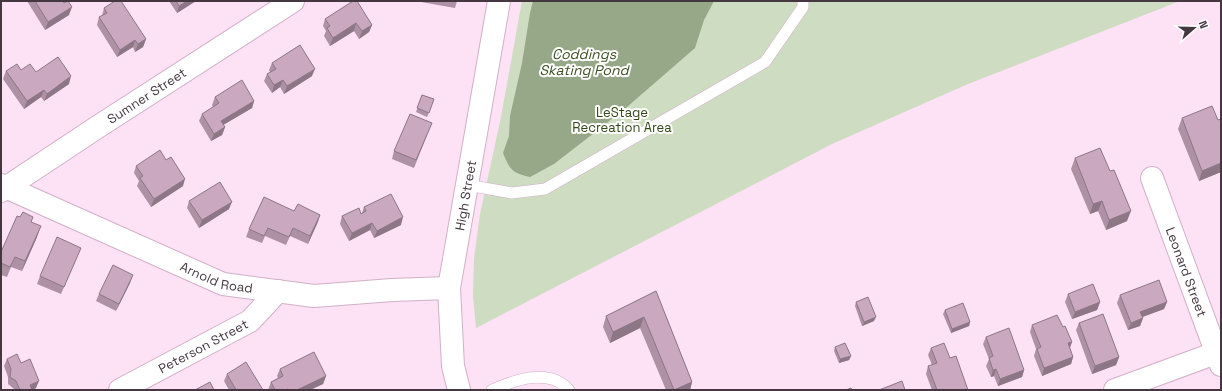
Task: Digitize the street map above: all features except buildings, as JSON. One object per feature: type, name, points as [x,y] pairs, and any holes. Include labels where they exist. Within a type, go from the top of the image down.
[{"type":"street","name":"Sumner Street","points":[[3,188],[293,1]]},
{"type":"street","name":"High Street","points":[[459,390],[453,366],[449,288],[498,1]]},
{"type":"street","name":"Leonard Street","points":[[1152,178],[1219,356]]},
{"type":"street","name":"Arnold Road","points":[[3,188],[223,284],[314,296],[392,290],[449,288]]},
{"type":"street","name":"Peterson Street","points":[[120,390],[250,321],[278,291]]},
{"type":"street","points":[[1115,390],[1219,356]]},
{"type":"lane","points":[[467,185],[512,193],[546,190],[765,62],[803,7],[803,1]]},
{"type":"lane","points":[[492,390],[527,378],[549,378],[564,385],[569,390]]},
{"type":"green space","name":"LeStage Recreation Area","points":[[522,1],[1180,1],[968,84],[832,144],[476,328],[473,296],[474,259],[480,214],[501,117]]},
{"type":"water","name":"Coddings Skating Pond","points":[[533,1],[714,1],[704,20],[695,48],[627,107],[585,140],[554,164],[530,177],[512,170],[503,153],[509,136],[510,116],[522,63]]}]
